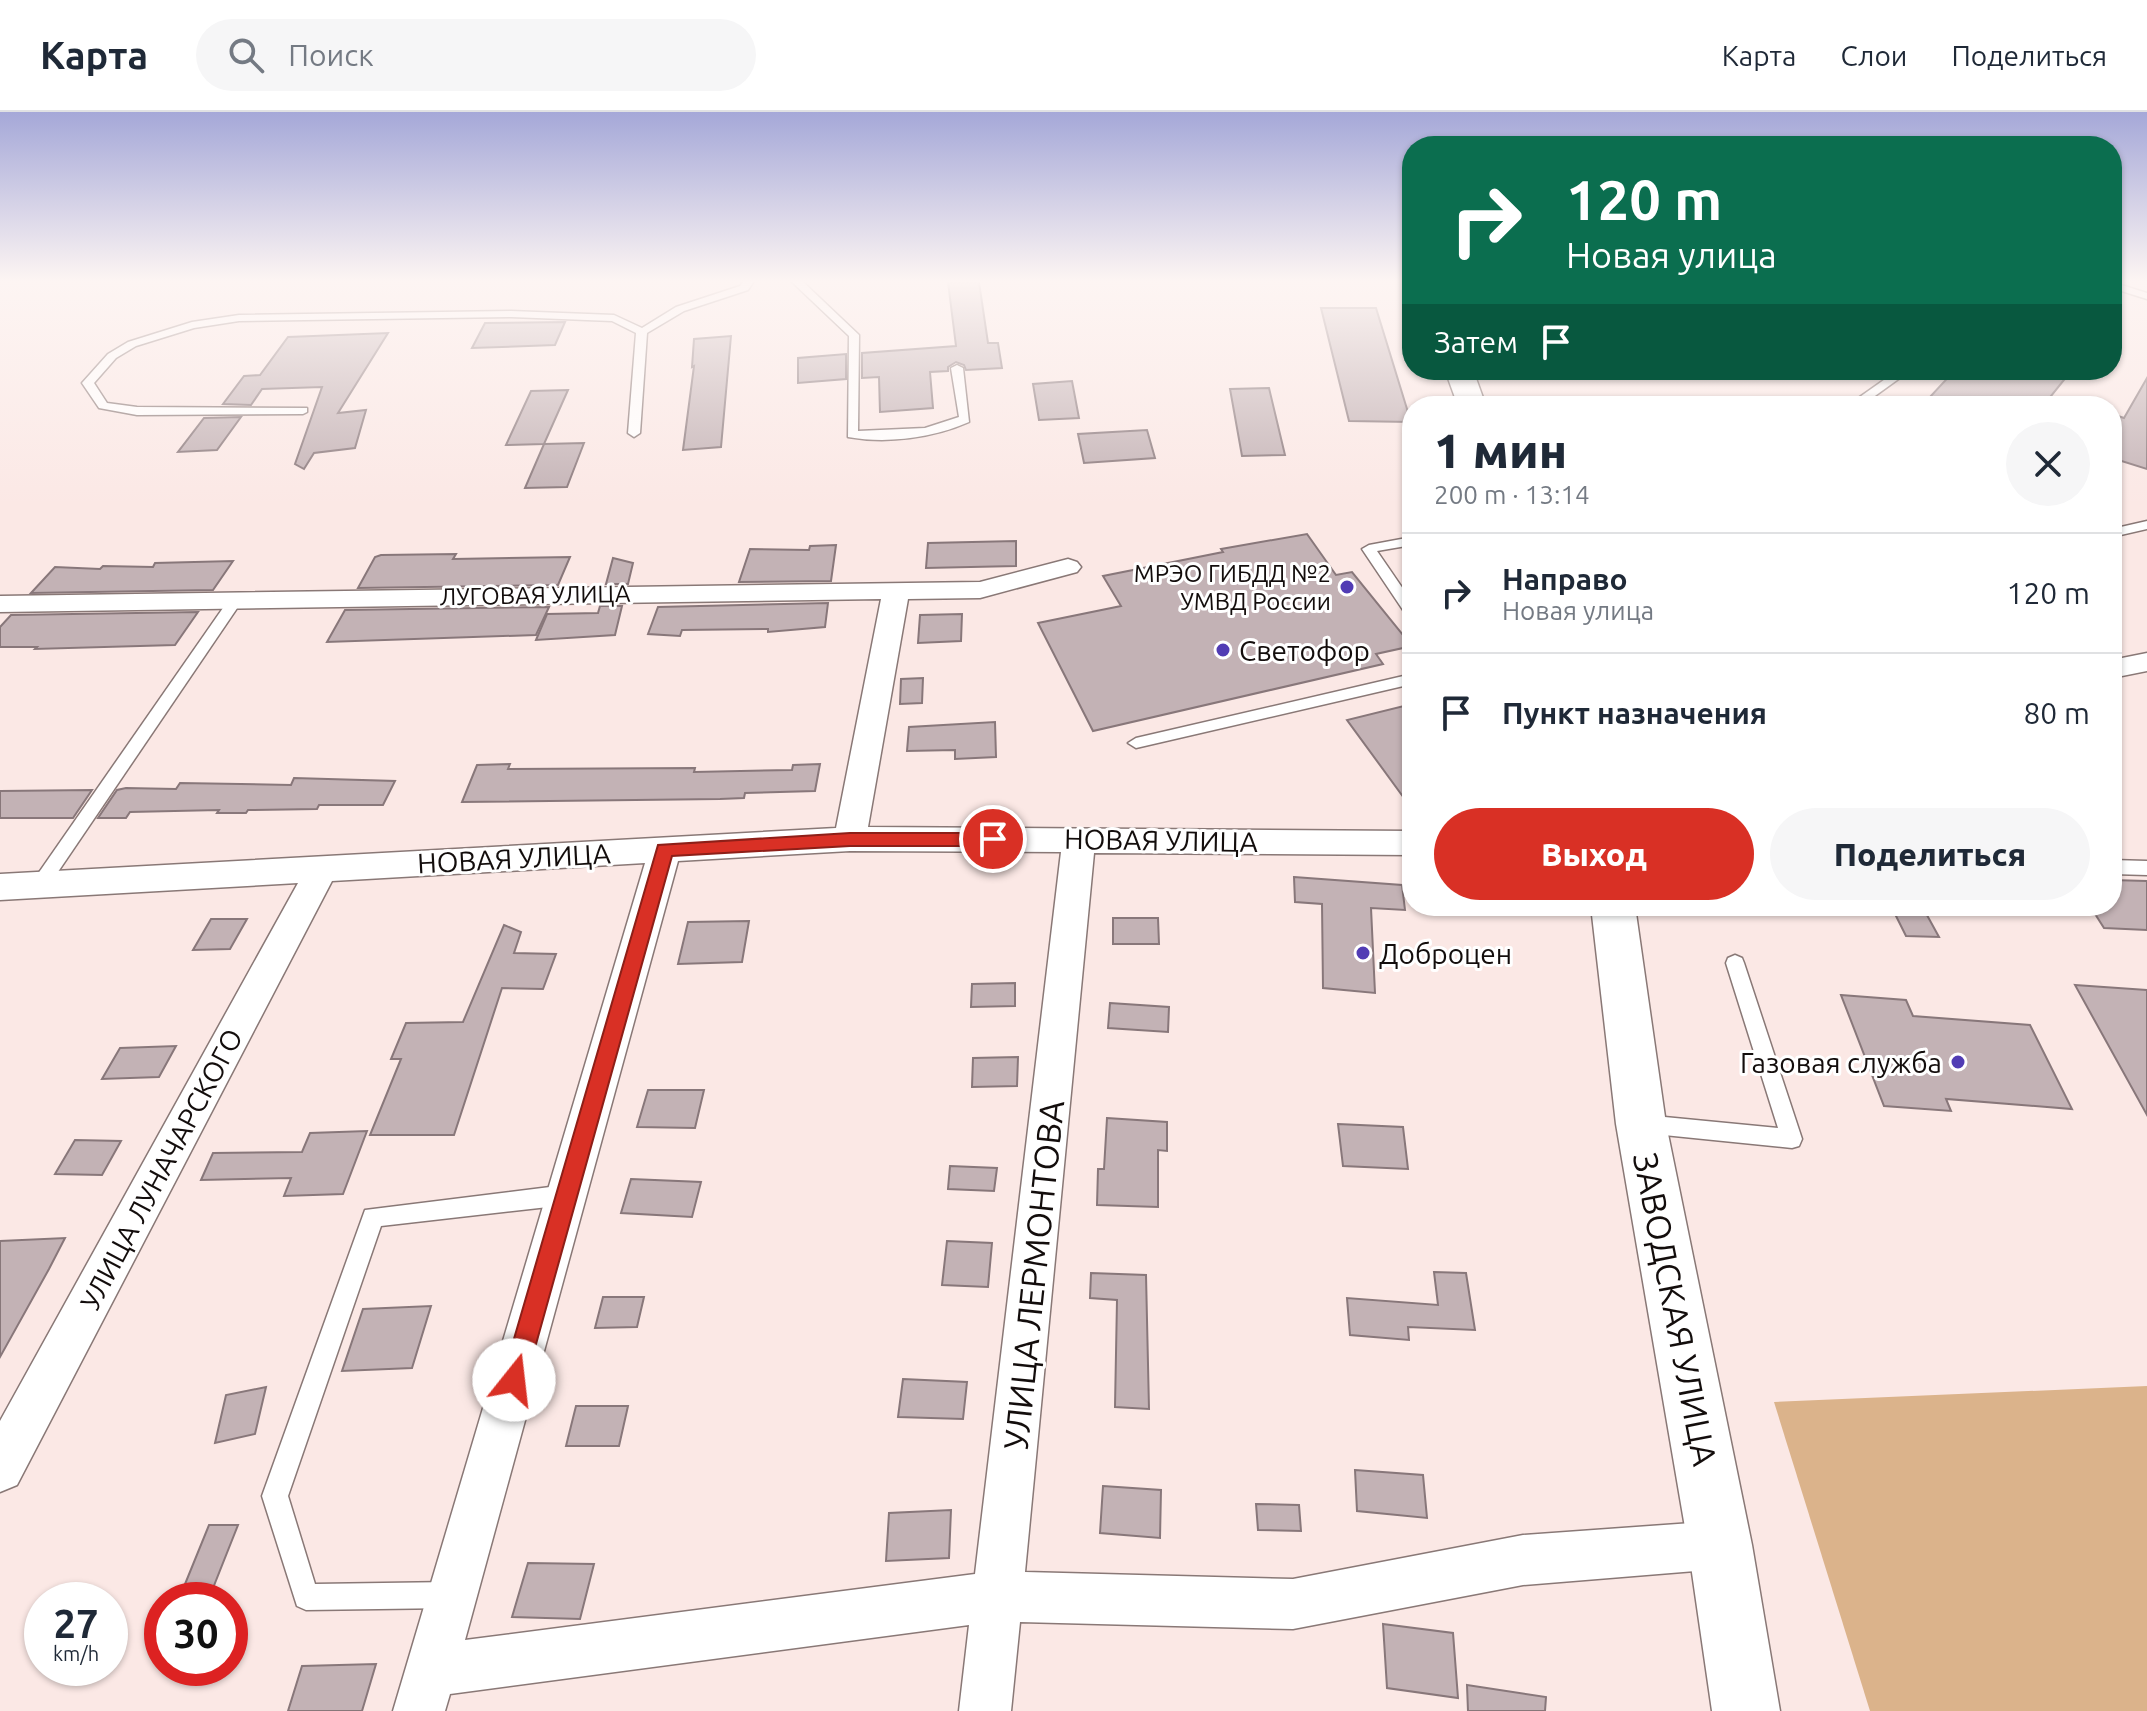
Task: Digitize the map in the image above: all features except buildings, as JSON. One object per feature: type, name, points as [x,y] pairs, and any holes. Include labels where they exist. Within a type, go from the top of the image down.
[{"type":"street","name":"ЛУГОВАЯ УЛИЦА","points":[[0,604],[237,598],[980,590],[1068,567]]},
{"type":"street","points":[[850,839],[896,591]]},
{"type":"street","points":[[2122,667],[2147,662]]},
{"type":"street","name":"НОВАЯ УЛИЦА","points":[[0,887],[850,839],[1402,843]]},
{"type":"street","name":"УЛИЦА ЛЕРМОНТОВА","points":[[985,1711],[1079,839]]},
{"type":"street","points":[[665,850],[425,1691],[999,1596],[1293,1604],[1523,1560],[1720,1545]]},
{"type":"street","name":"УЛИЦА ЛУНАЧАРСКОГО","points":[[0,1468],[322,869]]},
{"type":"street","name":"ЗАВОДСКАЯ УЛИЦА","points":[[1614,916],[1641,1124],[1720,1545],[1746,1711]]},
{"type":"lane","points":[[113,356],[88,383],[103,406],[137,411],[303,410]]},
{"type":"lane","points":[[634,433],[640,356]]},
{"type":"lane","points":[[854,356],[852,434],[876,435],[951,427],[965,419],[957,368]]},
{"type":"lane","points":[[1867,396],[1891,380]]},
{"type":"lane","points":[[2122,531],[2147,525]]},
{"type":"lane","points":[[1402,543],[1369,549],[1402,598]]},
{"type":"lane","points":[[39,886],[237,598]]},
{"type":"lane","points":[[1136,743],[1402,681]]},
{"type":"lane","points":[[2122,867],[2147,868]]},
{"type":"lane","points":[[1641,1124],[1792,1139],[1735,963]]},
{"type":"lane","points":[[453,1595],[306,1597],[275,1496],[373,1217],[566,1195]]},
{"type":"shaded area","points":[[2147,1386],[2147,1711],[1870,1711],[1774,1402]]},
{"type":"place","name":"МРЭО ГИБДД №2 УМВД России","points":[[1347,587]]},
{"type":"place","name":"Светофор","points":[[1223,650]]},
{"type":"place","name":"Доброцен","points":[[1363,953]]},
{"type":"place","name":"Газовая служба","points":[[1958,1062]]},
{"type":"route","points":[[514,1380],[665,850],[850,839],[993,839]]}]
